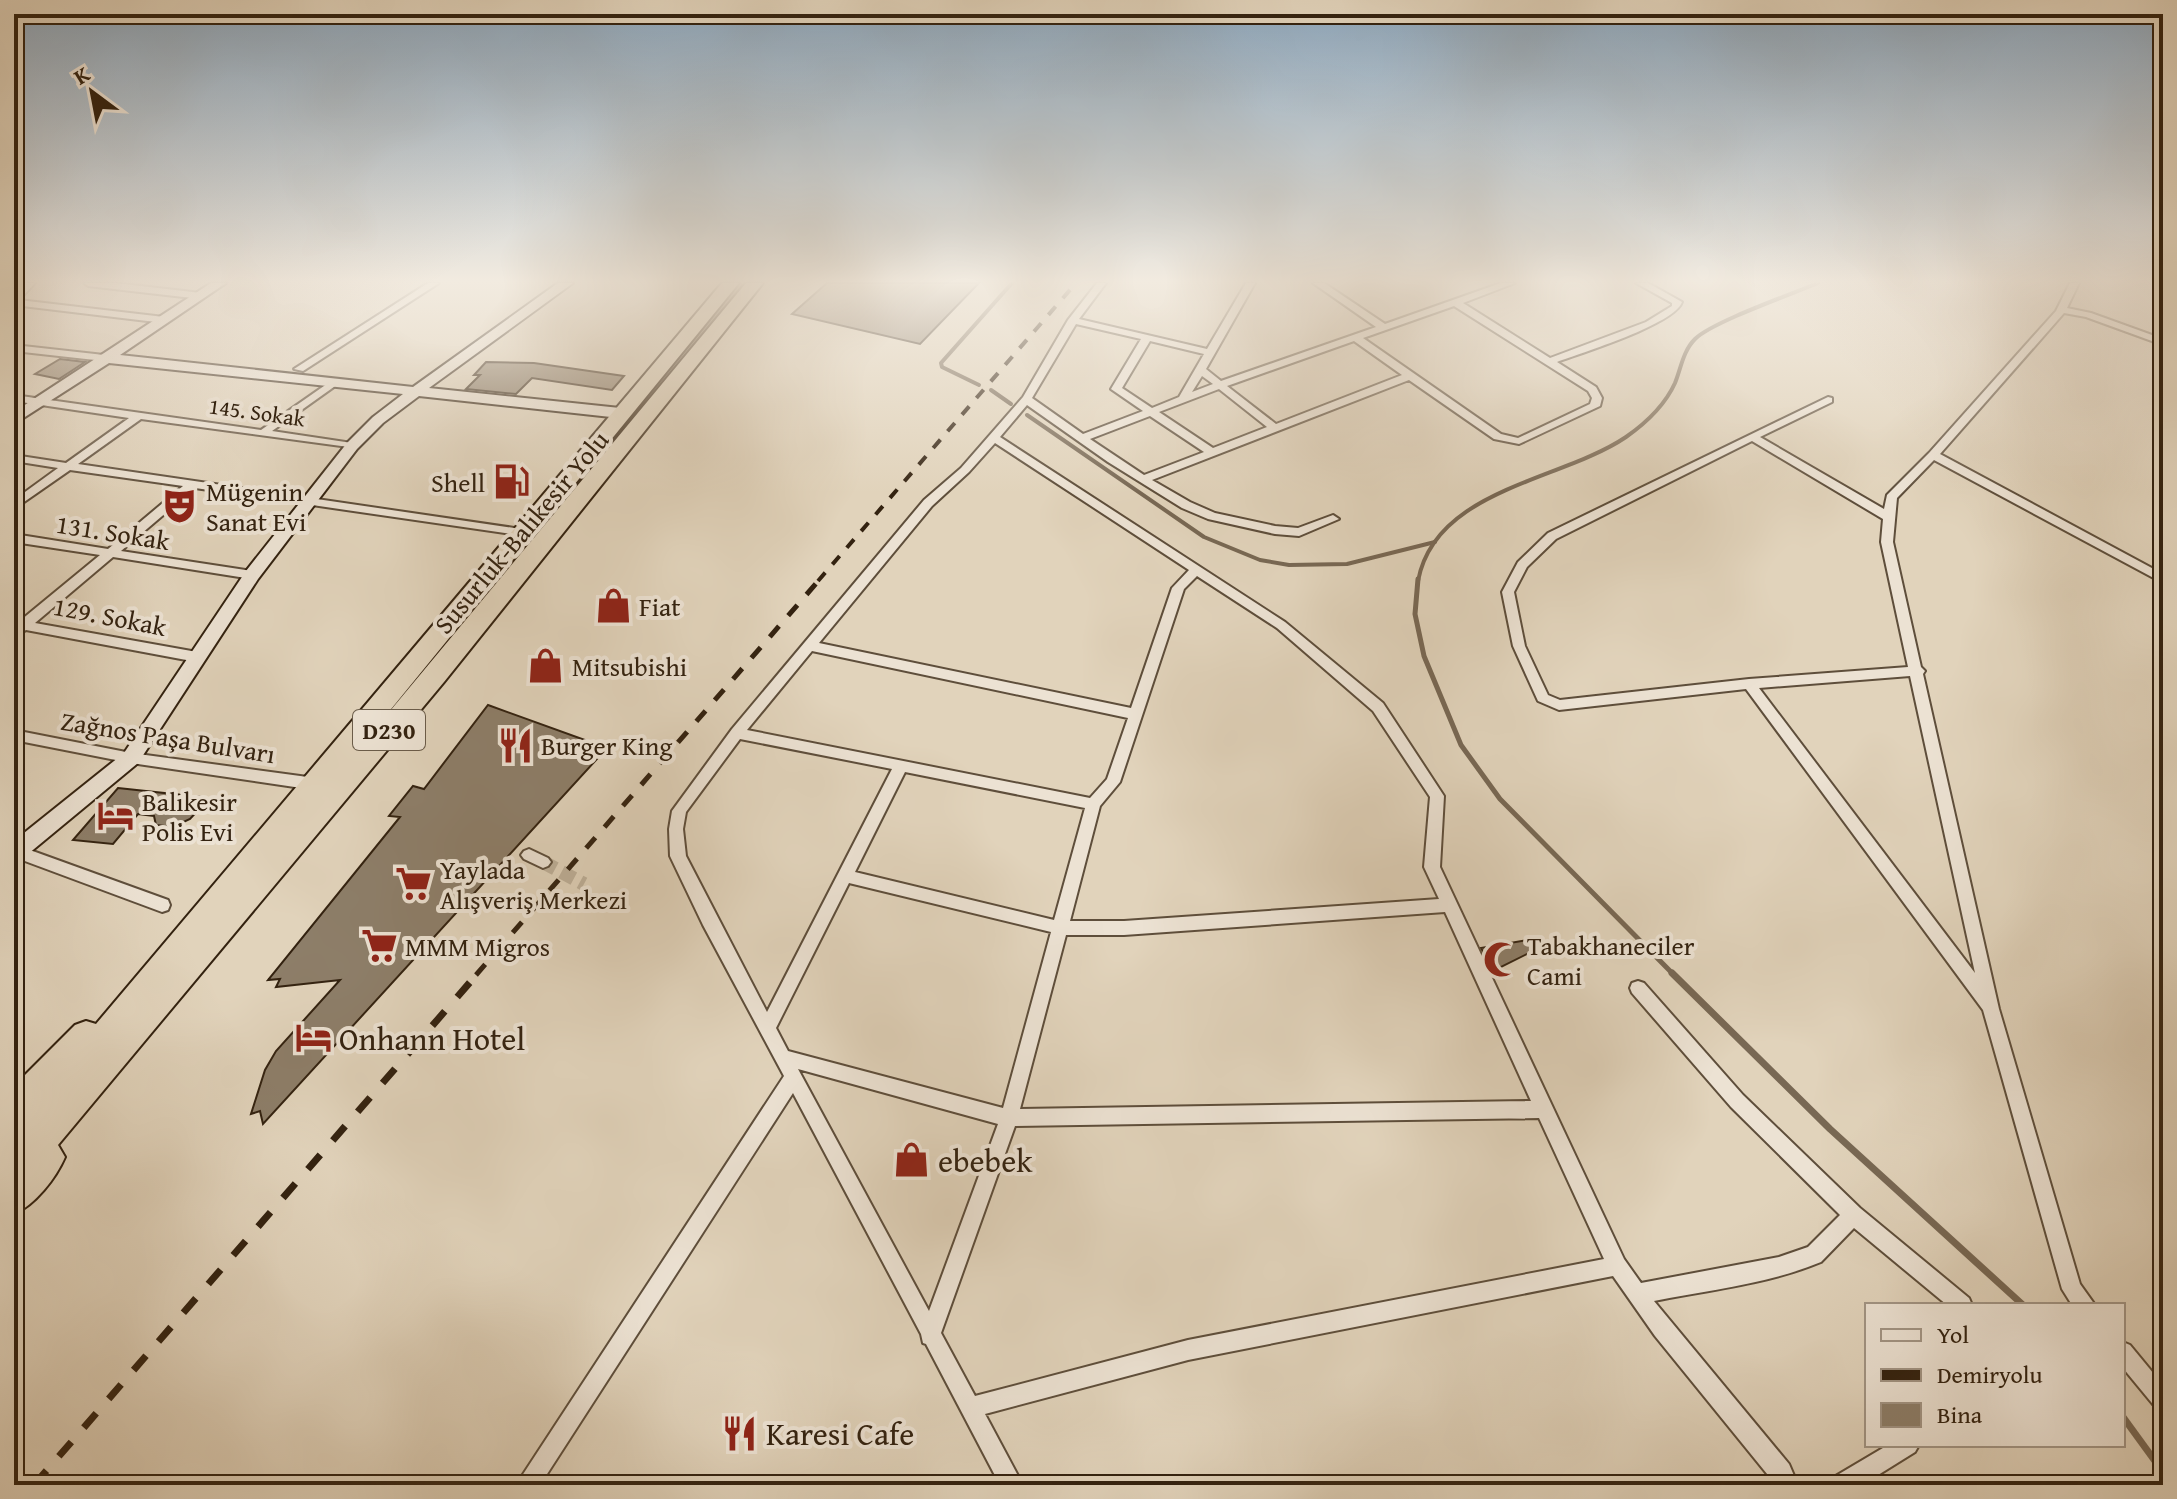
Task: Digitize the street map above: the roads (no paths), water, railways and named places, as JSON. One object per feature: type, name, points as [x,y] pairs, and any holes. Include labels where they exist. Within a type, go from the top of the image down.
[{"type":"highway","name":"Susurluk-Balıkesir Yolu","points":[[14,1143],[671,353]]},
{"type":"highway","name":"Susurluk-Balıkesir Yolu","points":[[14,1170],[129,1039],[392,726],[698,353]]},
{"type":"highway","name":"Susurluk-Balıkesir Yolu","points":[[14,1197],[219,954],[363,769],[392,726]]},
{"type":"highway","name":"Susurluk-Balıkesir Yolu","points":[[14,1109],[315,784]]},
{"type":"main road","points":[[14,419],[112,353]]},
{"type":"main road","points":[[15,852],[131,758],[252,575],[308,499],[352,446],[467,353]]},
{"type":"main road","points":[[104,358],[620,413]]},
{"type":"street","points":[[59,353],[104,358]]},
{"type":"street","points":[[299,369],[324,353]]},
{"type":"street","points":[[1012,1485],[930,1336],[678,856],[676,829],[679,811],[737,733],[928,503],[995,438],[1026,399],[1053,353]]},
{"type":"street","points":[[1138,353],[1116,389],[1212,452]]},
{"type":"street","points":[[1182,399],[1211,353]]},
{"type":"street","points":[[1080,439],[1313,353]]},
{"type":"street","points":[[1377,353],[1498,437],[1519,441],[1595,406],[1597,398],[1592,389],[1534,353]]},
{"type":"street","points":[[1548,362],[1572,353]]},
{"type":"street","points":[[2024,353],[1933,455],[1891,497],[1887,542],[1991,1009],[2072,1289],[2083,1303]]},
{"type":"street","points":[[1201,370],[1274,428]]},
{"type":"street","points":[[1146,478],[1409,376]]},
{"type":"street","points":[[263,433],[334,382]]},
{"type":"street","name":"145. Sokak","points":[[14,398],[352,446]]},
{"type":"street","points":[[1026,399],[1080,439],[1186,505],[1212,516],[1299,532],[1333,519]]},
{"type":"street","points":[[1828,400],[1681,469],[1552,536],[1522,565],[1508,592],[1519,646],[1543,698],[1559,705],[1749,684],[1918,671]]},
{"type":"street","points":[[14,505],[138,416]]},
{"type":"street","points":[[1752,437],[1889,517]]},
{"type":"street","points":[[995,438],[1281,625],[1378,707],[1437,796],[1432,867],[1617,1266],[1781,1472],[1787,1485]]},
{"type":"street","points":[[1933,455],[2163,579]]},
{"type":"street","points":[[14,458],[308,499],[521,533]]},
{"type":"street","points":[[17,627],[192,485]]},
{"type":"street","name":"131. Sokak","points":[[14,538],[107,555],[252,575]]},
{"type":"street","points":[[930,1336],[1009,1118],[1093,804],[1113,782],[1178,588],[1198,570]]},
{"type":"street","name":"129. Sokak","points":[[17,627],[197,657]]},
{"type":"street","points":[[810,646],[1134,714]]},
{"type":"street","points":[[1749,684],[1991,1009]]},
{"type":"street","points":[[737,733],[1093,804]]},
{"type":"street","name":"Zağnos Paşa Bulvarı","points":[[14,735],[131,758],[315,784]]},
{"type":"street","points":[[767,1029],[900,767]]},
{"type":"street","points":[[15,852],[162,905]]},
{"type":"street","points":[[847,876],[1060,928],[1124,928],[1449,905]]},
{"type":"street","points":[[1638,988],[1737,1101],[1853,1215],[1960,1303]]},
{"type":"street","points":[[782,1057],[1009,1118],[1543,1109]]},
{"type":"street","points":[[527,1485],[793,1077]]},
{"type":"street","points":[[1637,1294],[1779,1267],[1814,1255],[1853,1215]]},
{"type":"street","points":[[971,1407],[1188,1350],[1617,1266]]},
{"type":"street","points":[[2125,1354],[2163,1401]]},
{"type":"street","points":[[1842,1485],[1905,1447]]},
{"type":"waterway","points":[[950,353],[941,363],[942,367],[979,385]]},
{"type":"waterway","points":[[1418,581],[1429,550],[1449,526],[1474,507],[1504,491],[1599,452],[1641,426],[1666,399],[1686,353]]},
{"type":"waterway","points":[[991,390],[1011,404]]},
{"type":"waterway","points":[[1027,415],[1204,537],[1260,560],[1289,565],[1347,564],[1435,542]]},
{"type":"waterway","points":[[1418,579],[1415,614],[1424,656],[1461,745],[1500,799],[1673,974]]},
{"type":"waterway","points":[[1673,974],[1830,1129],[2021,1303]]},
{"type":"waterway","points":[[2125,1420],[2163,1472]]},
{"type":"tunnel","points":[[543,862],[584,884]]},
{"type":"railway","points":[[818,581],[1015,353]]},
{"type":"railway","points":[[476,975],[820,579]]},
{"type":"railway","points":[[34,1485],[478,973]]},
{"type":"place","name":"Shell","points":[[511,482]]},
{"type":"place","name":"Mügenin Sanat Evi","points":[[180,506]]},
{"type":"place","name":"Fiat","points":[[613,606]]},
{"type":"place","name":"Mitsubishi","points":[[546,666]]},
{"type":"place","name":"Burger King","points":[[515,745]]},
{"type":"place","name":"Balıkesir Polis Evi","points":[[116,816]]},
{"type":"place","name":"Yaylada Alışveriş Merkezi","points":[[414,884]]},
{"type":"place","name":"MMM Migros","points":[[379,946]]},
{"type":"place","name":"Tabakhaneciler Cami","points":[[1501,960]]},
{"type":"place","name":"Onhann Hotel","points":[[313,1038]]},
{"type":"place","name":"ebebek","points":[[912,1160]]},
{"type":"place","name":"Karesi Cafe","points":[[740,1433]]}]
